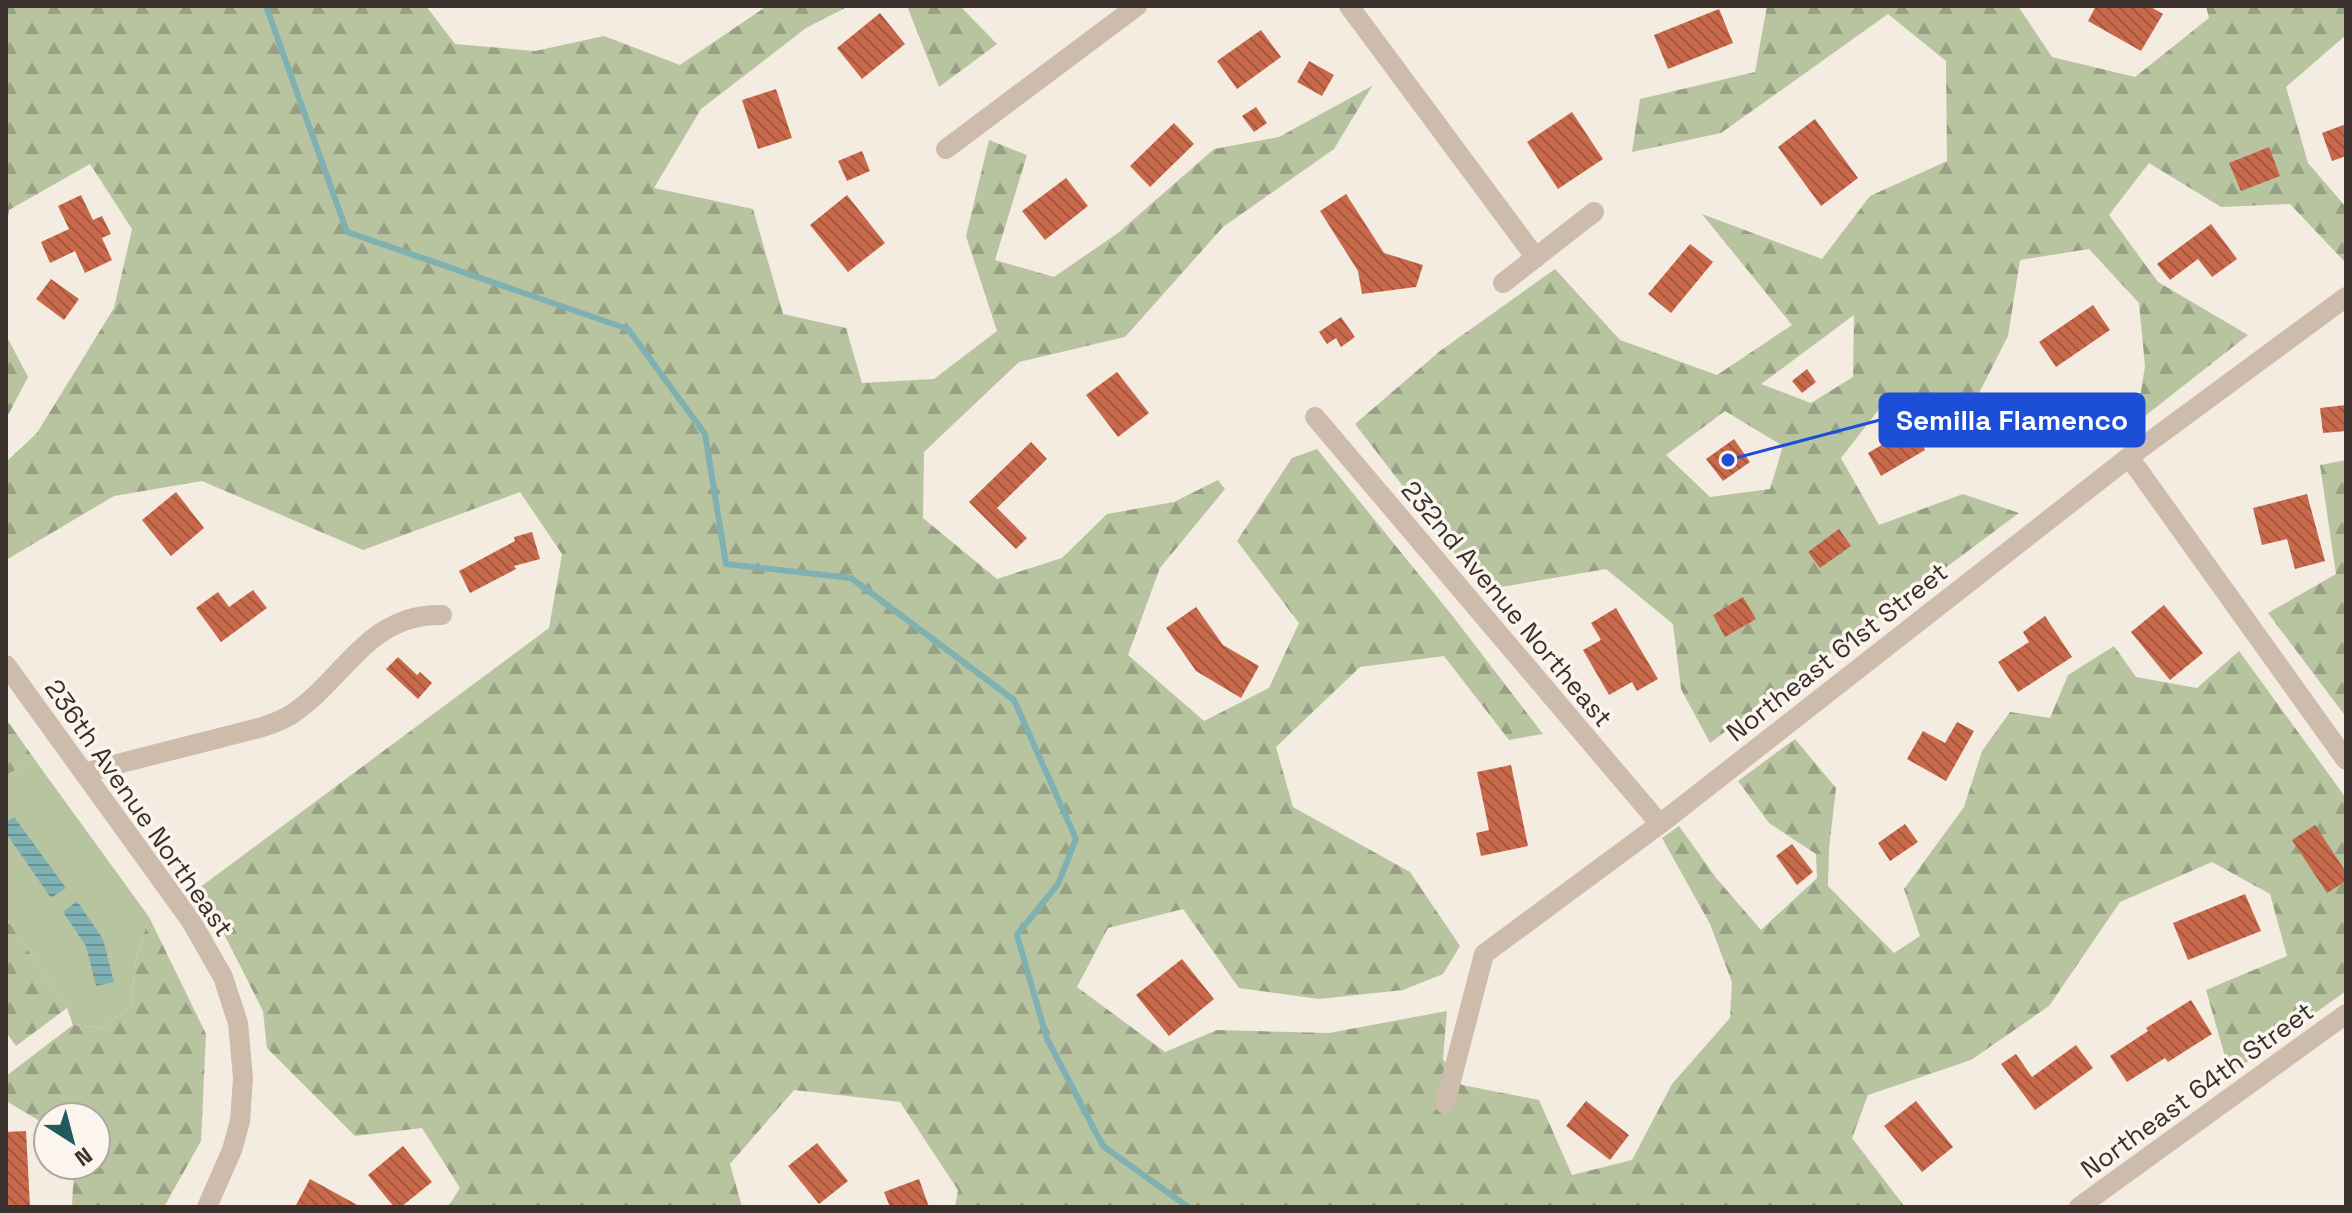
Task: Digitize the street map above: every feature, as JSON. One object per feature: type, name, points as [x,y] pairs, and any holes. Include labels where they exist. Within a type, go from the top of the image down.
[{"type":"street","points":[[946,149],[1137,6]]},
{"type":"street","points":[[1349,6],[1536,258]]},
{"type":"street","points":[[1503,283],[1594,212]]},
{"type":"street","name":"Northeast 61st Street","points":[[1445,1104],[1484,954],[1660,824],[2129,457],[2346,297]]},
{"type":"street","name":"232nd Avenue Northeast","points":[[1315,417],[1660,824]]},
{"type":"street","points":[[2129,457],[2346,760]]},
{"type":"street","points":[[84,773],[262,727],[292,714],[352,655],[395,624],[420,615],[442,615]]},
{"type":"street","name":"236th Avenue Northeast","points":[[6,665],[210,951],[223,977],[238,1023],[243,1078],[240,1121],[232,1150],[207,1207]]},
{"type":"street","name":"Northeast 64th Street","points":[[2079,1207],[2346,1014]]},
{"type":"green space","points":[[6,6],[426,6],[455,44],[535,51],[604,36],[680,65],[767,6],[849,6],[806,28],[701,109],[654,188],[753,209],[783,314],[846,328],[862,383],[934,379],[997,331],[966,236],[989,140],[1027,155],[995,260],[1054,277],[1118,233],[1214,149],[1279,137],[1372,86],[1334,149],[1223,227],[1125,337],[1019,362],[924,452],[923,518],[997,579],[1062,558],[1107,514],[1174,502],[1218,480],[1225,489],[1160,568],[1128,655],[1204,721],[1269,688],[1299,623],[1237,541],[1292,458],[1317,449],[1451,614],[1543,734],[1509,740],[1444,656],[1360,667],[1276,747],[1293,807],[1410,872],[1460,946],[1443,974],[1403,990],[1319,999],[1239,988],[1183,909],[1108,928],[1077,987],[1165,1052],[1217,1030],[1329,1033],[1447,1011],[1443,1059],[1462,1085],[1539,1100],[1572,1175],[1632,1160],[1672,1084],[1730,1018],[1732,982],[1710,924],[1662,838],[1679,826],[1717,879],[1761,930],[1817,878],[1816,854],[1769,823],[1738,781],[1795,739],[1836,788],[1828,886],[1894,953],[1920,936],[1904,889],[1964,807],[1982,751],[2010,712],[2050,718],[2068,675],[2114,646],[2136,677],[2197,688],[2239,651],[2346,798],[2346,991],[2230,1074],[2206,990],[2287,956],[2270,894],[2212,862],[2120,902],[2049,1006],[1971,1060],[1868,1095],[1852,1138],[1905,1207],[955,1207],[958,1190],[900,1102],[794,1090],[730,1164],[742,1207],[448,1207],[460,1188],[422,1128],[355,1136],[267,1048],[263,1011],[221,928],[195,891],[549,628],[562,554],[520,492],[363,550],[202,481],[114,496],[6,560],[6,462],[37,433],[114,308],[132,229],[90,164],[9,210],[6,231]]},
{"type":"green space","points":[[907,6],[960,6],[997,44],[939,87]]},
{"type":"green space","points":[[1767,6],[2018,6],[2052,57],[2135,77],[2209,18],[2206,6],[2346,6],[2346,35],[2286,87],[2308,163],[2346,207],[2346,260],[2290,204],[2221,207],[2149,163],[2109,215],[2158,282],[2248,335],[2136,423],[2145,366],[2139,303],[2089,249],[2020,260],[2008,336],[1968,415],[1890,395],[1841,458],[1879,525],[1963,494],[2019,513],[1710,743],[1681,689],[1673,624],[1606,569],[1483,590],[1355,424],[1440,351],[1555,269],[1620,340],[1717,375],[1792,325],[1702,214],[1822,259],[1870,196],[1947,161],[1946,61],[1888,14],[1721,133],[1632,152],[1640,99],[1755,72]],"holes":[[[1854,315],[1853,377],[1811,403],[1761,384]],[[1725,411],[1783,446],[1770,489],[1710,497],[1666,455]]]},
{"type":"green space","points":[[6,335],[28,377],[6,419]]},
{"type":"green space","points":[[2346,460],[2346,717],[2268,613],[2336,574],[2320,465]]},
{"type":"green space","points":[[6,719],[35,760],[6,775]]},
{"type":"green space","points":[[35,760],[149,917],[135,962],[131,1006],[103,1028],[73,1025],[67,1008],[6,918],[6,775]]},
{"type":"green space","points":[[149,917],[206,1034],[201,1141],[164,1207],[72,1207],[73,1181],[112,1181],[112,1101],[32,1101],[32,1116],[6,1101],[6,1076],[73,1025],[103,1028],[131,1006],[135,962]]},
{"type":"green space","points":[[6,918],[67,1008],[16,1046],[6,1032]]},
{"type":"water","points":[[14,817],[66,888],[51,898],[6,833],[6,822]]},
{"type":"water","points":[[77,901],[103,939],[114,982],[96,986],[86,946],[63,912]]},
{"type":"building","points":[[2096,6],[2149,6],[2163,14],[2141,51],[2088,21]]},
{"type":"building","points":[[1719,9],[1733,43],[1668,69],[1654,35]]},
{"type":"building","points":[[880,13],[905,44],[862,79],[837,48]]},
{"type":"building","points":[[1261,30],[1281,57],[1237,89],[1217,61]]},
{"type":"building","points":[[1309,61],[1334,75],[1322,96],[1297,82]]},
{"type":"building","points":[[776,89],[792,138],[758,149],[742,100]]},
{"type":"building","points":[[1256,107],[1267,123],[1254,132],[1242,116]]},
{"type":"building","points":[[1572,112],[1603,159],[1558,189],[1527,142]]},
{"type":"building","points":[[1815,119],[1858,178],[1821,206],[1778,147]]},
{"type":"building","points":[[1174,123],[1194,144],[1150,187],[1130,166]]},
{"type":"building","points":[[2346,124],[2346,156],[2332,161],[2322,133]]},
{"type":"building","points":[[2269,147],[2280,176],[2241,191],[2229,163]]},
{"type":"building","points":[[862,151],[870,171],[847,181],[838,161]]},
{"type":"building","points":[[1066,178],[1088,206],[1045,240],[1022,211]]},
{"type":"building","points":[[1346,194],[1384,253],[1423,265],[1416,287],[1362,294],[1358,271],[1320,211]]},
{"type":"building","points":[[81,195],[93,220],[102,216],[111,234],[102,238],[112,260],[85,273],[75,251],[50,263],[41,242],[69,229],[58,206]]},
{"type":"building","points":[[847,195],[885,243],[848,272],[810,225]]},
{"type":"building","points":[[2211,224],[2237,259],[2212,277],[2198,259],[2170,280],[2157,264]]},
{"type":"building","points":[[1690,244],[1713,262],[1671,313],[1648,294]]},
{"type":"building","points":[[51,279],[79,299],[64,320],[36,299]]},
{"type":"building","points":[[2093,305],[2110,330],[2056,367],[2039,342]]},
{"type":"building","points":[[1341,317],[1355,337],[1341,347],[1336,338],[1327,344],[1319,332]]},
{"type":"building","points":[[1807,369],[1816,382],[1802,393],[1792,381]]},
{"type":"building","points":[[1117,372],[1149,413],[1118,437],[1086,395]]},
{"type":"building","points":[[2031,393],[2043,409],[2016,430],[2004,414]]},
{"type":"building","points":[[2346,405],[2346,431],[2323,433],[2320,408]]},
{"type":"building","points":[[1912,427],[1925,450],[1881,476],[1868,453]]},
{"type":"building","points":[[1734,439],[1750,462],[1723,481],[1706,459]]},
{"type":"building","points":[[1031,442],[1047,459],[997,508],[1027,538],[1016,549],[969,502]]},
{"type":"building","points":[[176,492],[204,528],[171,556],[142,520]]},
{"type":"building","points":[[2307,494],[2325,561],[2295,569],[2287,539],[2262,545],[2253,508]]},
{"type":"building","points":[[1839,529],[1851,546],[1820,568],[1808,552]]},
{"type":"building","points":[[532,532],[540,559],[514,566],[516,569],[470,593],[459,571],[515,541],[514,537]]},
{"type":"building","points":[[253,590],[267,608],[221,642],[196,608],[218,592],[229,607]]},
{"type":"building","points":[[1743,597],[1756,619],[1725,637],[1713,615]]},
{"type":"building","points":[[2164,605],[2203,653],[2170,680],[2131,632]]},
{"type":"building","points":[[1196,607],[1223,645],[1259,666],[1241,698],[1196,671],[1166,628]]},
{"type":"building","points":[[1616,608],[1658,679],[1637,691],[1632,682],[1609,695],[1583,650],[1601,640],[1591,623]]},
{"type":"building","points":[[2045,616],[2072,657],[2018,692],[1998,662],[2029,642],[2023,632]]},
{"type":"building","points":[[398,657],[417,675],[420,672],[432,683],[418,699],[386,669]]},
{"type":"building","points":[[1957,722],[1974,731],[1946,781],[1907,759],[1923,731],[1945,743]]},
{"type":"building","points":[[1511,765],[1528,846],[1481,856],[1476,833],[1489,830],[1477,772]]},
{"type":"building","points":[[1905,824],[1918,842],[1890,861],[1878,843]]},
{"type":"building","points":[[2315,825],[2346,872],[2346,881],[2327,893],[2292,840]]},
{"type":"building","points":[[1792,844],[1813,872],[1797,885],[1776,856]]},
{"type":"building","points":[[2245,894],[2261,931],[2188,960],[2173,923]]},
{"type":"building","points":[[1182,959],[1214,999],[1169,1036],[1136,995]]},
{"type":"building","points":[[2191,1000],[2212,1034],[2168,1062],[2165,1058],[2127,1082],[2110,1056],[2148,1031],[2146,1028]]},
{"type":"building","points":[[2076,1045],[2093,1068],[2035,1110],[2001,1064],[2016,1054],[2032,1077]]},
{"type":"building","points":[[1586,1101],[1629,1135],[1610,1160],[1566,1126]]},
{"type":"building","points":[[1916,1101],[1953,1147],[1922,1172],[1884,1126]]},
{"type":"building","points":[[26,1131],[30,1207],[6,1207],[6,1132]]},
{"type":"building","points":[[817,1143],[848,1181],[819,1204],[788,1166]]},
{"type":"building","points":[[403,1146],[432,1182],[401,1207],[394,1207],[368,1175]]},
{"type":"building","points":[[310,1179],[361,1207],[295,1207]]},
{"type":"building","points":[[919,1179],[929,1207],[890,1207],[884,1192]]},
{"type":"waterway","points":[[266,6],[347,232],[628,329],[705,434],[726,564],[851,578],[1014,700],[1076,839],[1058,884],[1017,935],[1047,1039],[1103,1146],[1188,1207]]},
{"type":"place","name":"Semilla Flamenco","points":[[1728,460]]}]
